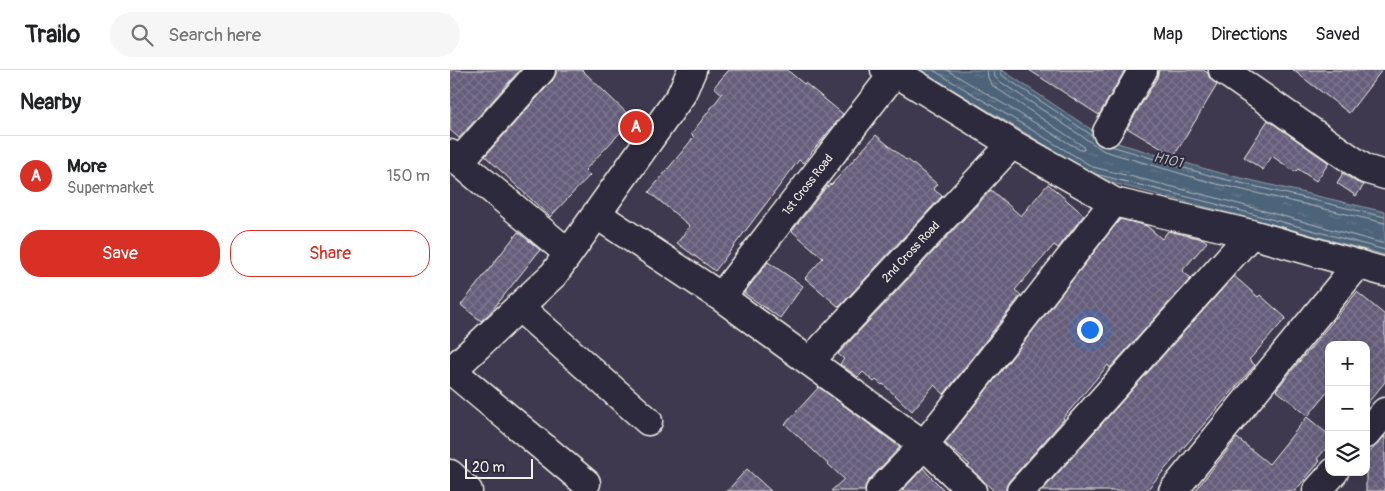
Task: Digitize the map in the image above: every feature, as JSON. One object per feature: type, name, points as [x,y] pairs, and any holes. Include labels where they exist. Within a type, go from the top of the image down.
[{"type":"street","points":[[541,70],[455,158],[568,253]]},
{"type":"street","points":[[586,483],[451,371],[554,274],[681,95],[692,70]]},
{"type":"street","points":[[1107,132],[1143,70]]},
{"type":"street","points":[[1223,70],[1366,169],[1385,175]]},
{"type":"street","points":[[890,71],[1114,202],[1251,234],[1385,272]]},
{"type":"street","name":"1st Cross Road","points":[[721,298],[890,71]]},
{"type":"street","name":"2nd Cross Road","points":[[810,362],[1012,144]]},
{"type":"street","points":[[880,491],[924,445],[1114,202]]},
{"type":"street","points":[[596,214],[721,298],[924,445],[972,491]]},
{"type":"street","points":[[1021,491],[1251,234]]},
{"type":"street","points":[[1173,491],[1358,264]]},
{"type":"street","points":[[519,307],[648,421]]},
{"type":"street","points":[[1369,431],[1385,412]]},
{"type":"street","points":[[450,474],[468,491]]},
{"type":"street","points":[[1317,491],[1330,476]]},
{"type":"water","name":"H101","points":[[910,70],[1002,70],[1107,140],[1216,172],[1385,212],[1385,255],[1089,177]]},
{"type":"building","points":[[450,70],[520,70],[459,138],[450,130]]},
{"type":"building","points":[[556,70],[582,70],[633,119],[585,170],[590,175],[550,217],[485,156],[553,80]]},
{"type":"building","points":[[729,70],[787,70],[843,114],[803,163],[799,160],[715,271],[677,243],[690,226],[649,192],[694,137],[691,134],[722,94],[714,87]]},
{"type":"building","points":[[1029,70],[1125,70],[1099,115]]},
{"type":"building","points":[[1159,70],[1203,70],[1208,73],[1209,77],[1217,85],[1174,156],[1127,128],[1157,78]]},
{"type":"building","points":[[1293,70],[1382,70],[1349,113]]},
{"type":"building","points":[[1268,120],[1329,163],[1316,181],[1298,169],[1295,172],[1272,156],[1263,170],[1244,157]]},
{"type":"building","points":[[876,135],[937,184],[933,189],[942,196],[839,307],[805,278],[823,258],[792,231],[827,186],[831,185]]},
{"type":"building","points":[[1343,173],[1364,185],[1356,196],[1337,183]]},
{"type":"building","points":[[1048,184],[1084,215],[1058,248],[1054,245],[1015,290],[1021,295],[944,394],[934,385],[912,411],[883,384],[876,380],[874,382],[863,372],[858,377],[840,364],[844,359],[838,354],[991,190],[1021,216]]},
{"type":"building","points":[[1120,219],[1147,226],[1162,239],[1168,231],[1203,239],[1207,242],[1182,271],[1191,278],[1110,368],[1108,365],[1064,419],[1009,481],[1006,491],[994,491],[968,466],[970,465],[945,443]]},
{"type":"building","points":[[518,232],[540,250],[490,313],[481,321],[461,305]]},
{"type":"building","points":[[768,262],[803,286],[780,318],[744,293]]},
{"type":"building","points":[[1234,276],[1258,297],[1260,295],[1286,318],[1249,360],[1255,365],[1146,491],[1042,491]]},
{"type":"building","points":[[1357,292],[1385,315],[1385,382],[1370,400],[1370,341],[1325,341],[1325,395],[1308,416],[1276,390]]},
{"type":"building","points":[[819,387],[900,447],[869,480],[865,491],[831,491],[844,479],[785,424]]},
{"type":"building","points":[[1307,417],[1325,432],[1325,450],[1317,459],[1320,461],[1295,491],[1195,491],[1237,438],[1269,464]]},
{"type":"building","points":[[1385,436],[1385,491],[1366,491],[1366,476],[1370,476],[1370,452]]},
{"type":"building","points":[[923,468],[929,475],[945,491],[902,491]]},
{"type":"building","points":[[747,469],[771,491],[727,491]]},
{"type":"place","name":"More","points":[[636,127]]}]
